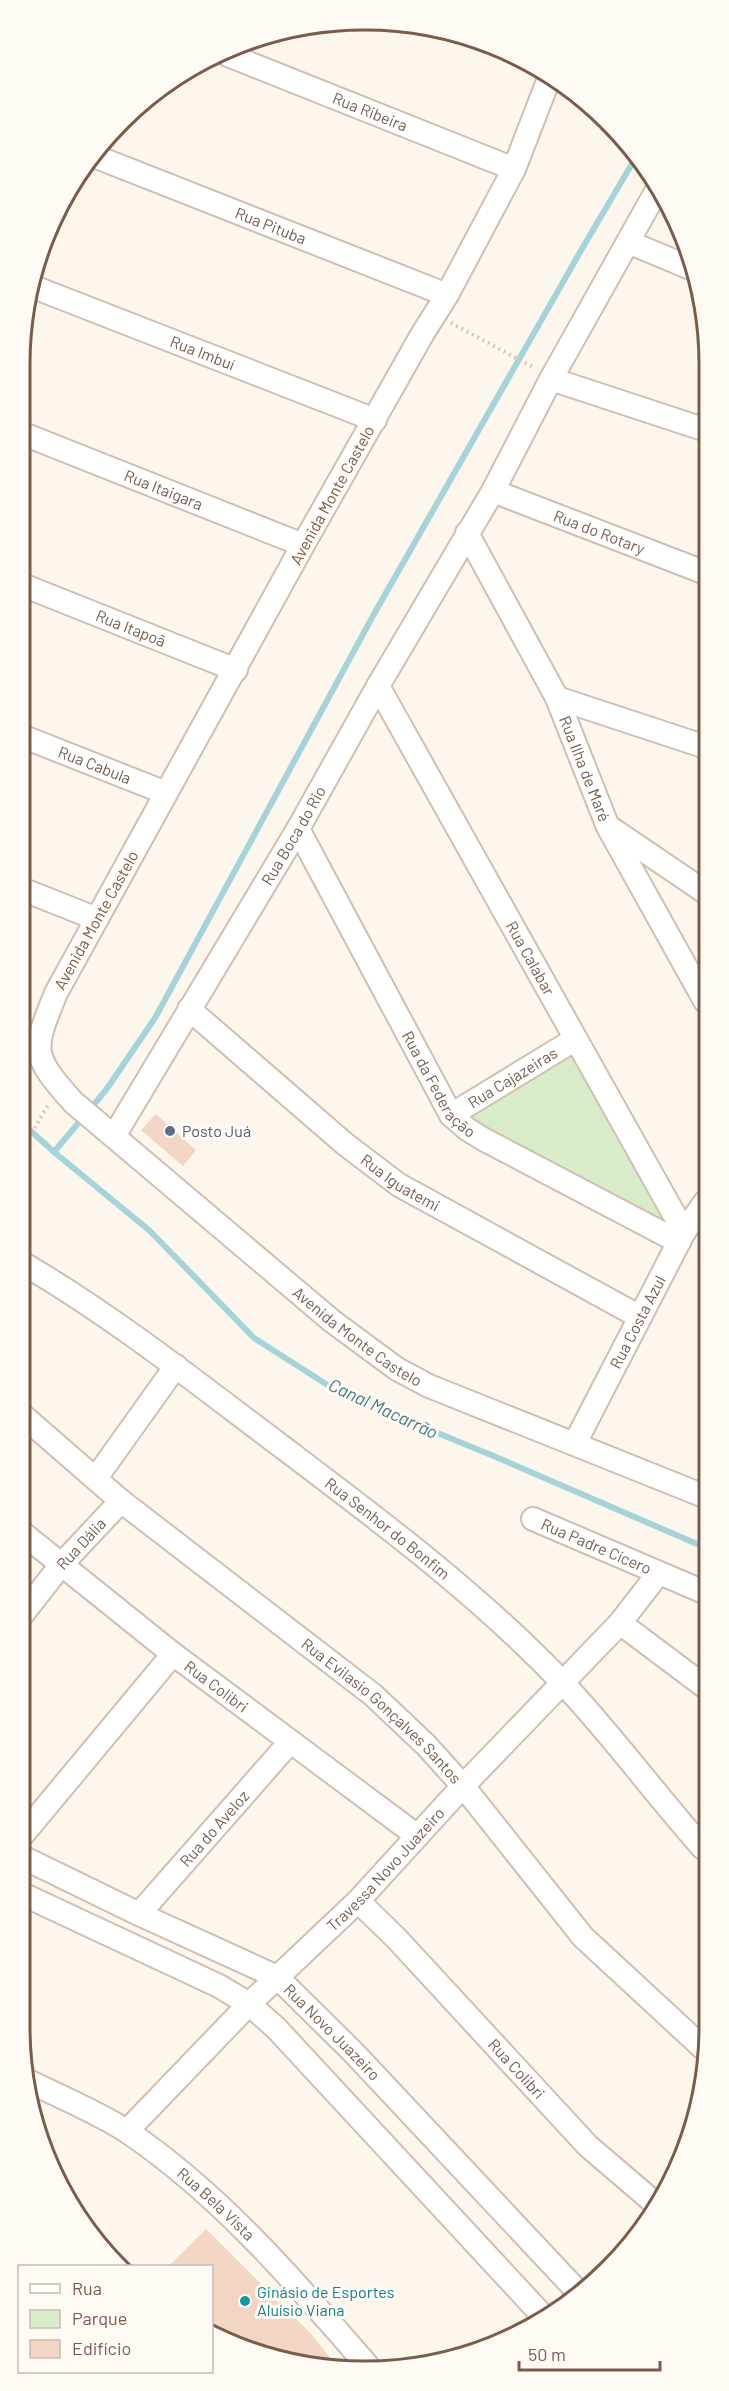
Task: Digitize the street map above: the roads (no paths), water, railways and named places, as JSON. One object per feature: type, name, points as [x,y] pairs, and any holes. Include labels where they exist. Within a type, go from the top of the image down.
[{"type":"street","name":"Rua Ribeira","points":[[232,57],[514,169]]},
{"type":"street","name":"Avenida Monte Castelo","points":[[547,84],[514,169],[447,295],[303,545],[56,993],[32,1054],[77,1105],[323,1313],[397,1369],[429,1386],[699,1494]]},
{"type":"street","name":"Rua Pituba","points":[[101,159],[447,295]]},
{"type":"street","name":"Rua Boca do Rio","points":[[105,1129],[189,1009],[298,829],[378,686],[493,491],[551,380],[654,196]]},
{"type":"street","points":[[628,242],[684,265]]},
{"type":"street","name":"Rua Imbuí","points":[[38,289],[375,420]]},
{"type":"street","points":[[551,380],[699,428]]},
{"type":"street","name":"Rua Itaigara","points":[[30,437],[303,545]]},
{"type":"street","name":"Rua do Rotary","points":[[493,491],[699,570]]},
{"type":"street","name":"Rua Ilha de Maré","points":[[467,533],[557,698],[608,827],[699,991]]},
{"type":"street","name":"Rua Itapoã","points":[[30,588],[236,670]]},
{"type":"street","name":"Rua Calabar","points":[[378,686],[681,1237]]},
{"type":"street","points":[[557,698],[699,745]]},
{"type":"street","name":"Rua Cabula","points":[[30,739],[166,793]]},
{"type":"street","points":[[608,827],[699,888]]},
{"type":"street","name":"Rua da Federação","points":[[298,829],[451,1115],[483,1139],[681,1237]]},
{"type":"street","points":[[30,892],[97,919]]},
{"type":"street","name":"Rua Iguatemi","points":[[189,1009],[345,1144],[399,1185],[640,1317]]},
{"type":"street","name":"Rua Cajazeiras","points":[[451,1115],[574,1040]]},
{"type":"street","name":"Rua Costa Azul","points":[[575,1443],[681,1237],[699,1211]]},
{"type":"street","name":"Rua Senhor do Bonfim","points":[[30,1267],[176,1366],[424,1555],[518,1639],[563,1683],[699,1843]]},
{"type":"street","points":[[96,1478],[176,1366]]},
{"type":"street","name":"Rua Evilasio Gonçalves Santos","points":[[30,1422],[122,1501],[374,1695],[426,1745],[463,1786],[584,1937],[698,2044]]},
{"type":"street","name":"Rua Dália","points":[[30,1605],[61,1565],[122,1501]]},
{"type":"street","name":"Rua Padre Cícero","points":[[533,1520],[699,1590]]},
{"type":"street","name":"Rua Colibri","points":[[30,1539],[173,1654],[416,1836]]},
{"type":"street","name":"Travessa Novo Juazeiro","points":[[127,2131],[249,2004],[358,1901],[463,1786],[620,1623],[658,1574]]},
{"type":"street","points":[[620,1623],[699,1682]]},
{"type":"street","points":[[30,1826],[173,1654]]},
{"type":"street","name":"Rua do Aveloz","points":[[139,1914],[290,1742]]},
{"type":"street","name":"Rua Novo Juazeiro","points":[[30,1861],[277,1977],[354,2053],[574,2287]]},
{"type":"street","points":[[30,1898],[219,1986],[249,2004],[276,2028],[539,2312]]},
{"type":"street","name":"Rua Colibri","points":[[358,1901],[397,1939],[588,2146],[651,2200]]},
{"type":"street","name":"Rua Bela Vista","points":[[35,2085],[127,2131],[194,2183],[289,2276],[363,2361]]},
{"type":"waterway","points":[[54,1152],[106,1090],[155,1018],[374,614],[632,164]]},
{"type":"waterway","name":"Canal Macarrão","points":[[30,1130],[150,1231],[254,1338],[340,1393],[496,1457],[699,1545]]},
{"type":"place","name":"Posto Juá","points":[[170,1131]]},
{"type":"place","name":"Ginásio de Esportes Aluísio Viana","points":[[245,2301]]}]
